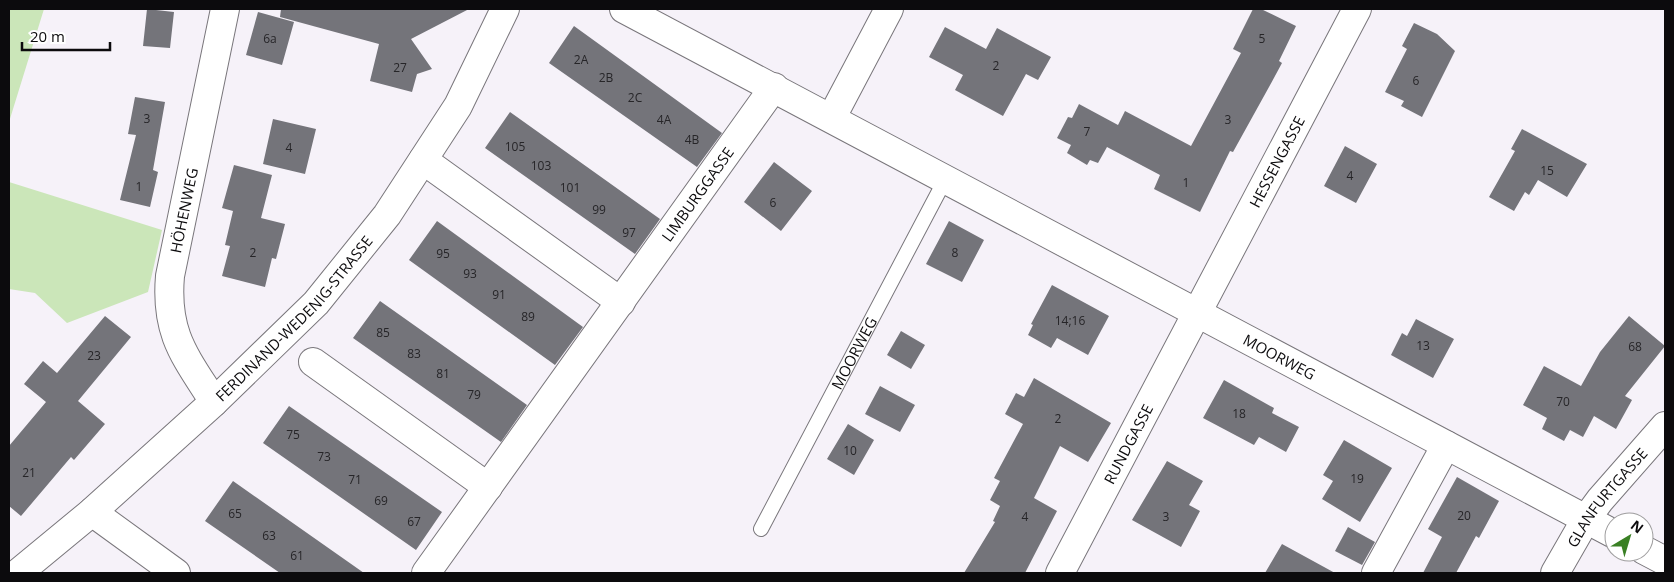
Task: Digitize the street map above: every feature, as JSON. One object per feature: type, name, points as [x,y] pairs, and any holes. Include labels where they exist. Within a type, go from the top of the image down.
[{"type":"street","name":"HÖHENWEG","points":[[214,402],[178,346],[170,321],[168,298],[170,276],[225,9]]},
{"type":"street","name":"FERDINAND-WEDENIG-STRASSE","points":[[18,573],[92,512],[214,402],[316,303],[387,215],[458,106],[505,9]]},
{"type":"street","name":"MOORWEG","points":[[624,9],[832,117],[1196,314],[1604,529]]},
{"type":"street","points":[[832,117],[889,9]]},
{"type":"street","name":"HESSENGASSE","points":[[1196,314],[1357,9]]},
{"type":"street","name":"LIMBURGGASSE","points":[[426,573],[774,87]]},
{"type":"street","points":[[423,160],[621,302]]},
{"type":"street","name":"RUNDGASSE","points":[[1060,573],[1196,314]]},
{"type":"street","points":[[313,362],[488,487]]},
{"type":"street","name":"GLANFURTGASSE","points":[[1555,573],[1586,519],[1600,500],[1665,426]]},
{"type":"street","points":[[1376,573],[1446,445]]},
{"type":"street","points":[[92,512],[176,573]]},
{"type":"lane","name":"MOORWEG","points":[[761,529],[946,178]]},
{"type":"green space","points":[[9,9],[44,9],[9,122]]},
{"type":"green space","points":[[9,182],[162,230],[148,292],[67,323],[35,293],[9,289]]},
{"type":"building","points":[[147,9],[174,12],[170,48],[143,46]]},
{"type":"building","points":[[281,9],[469,9],[411,39],[432,69],[417,74],[412,92],[370,81],[379,44],[280,17]]},
{"type":"building","points":[[1253,9],[1261,9],[1296,26],[1279,61],[1282,63],[1233,152],[1230,151],[1200,212],[1154,189],[1160,175],[1107,147],[1098,163],[1090,160],[1087,165],[1067,153],[1071,145],[1057,138],[1068,117],[1072,118],[1079,104],[1118,125],[1125,111],[1191,146],[1241,53],[1233,49]]},
{"type":"building","points":[[258,12],[294,22],[282,65],[246,55]]},
{"type":"building","points":[[1414,23],[1437,34],[1455,51],[1422,117],[1401,106],[1404,101],[1385,92],[1407,49],[1402,46]]},
{"type":"building","points":[[574,26],[722,133],[697,167],[549,63]]},
{"type":"building","points":[[945,27],[986,49],[997,28],[1051,57],[1038,80],[1026,74],[1003,116],[955,90],[963,75],[929,57]]},
{"type":"building","points":[[135,97],[165,102],[153,170],[158,172],[150,207],[120,200],[136,135],[128,134]]},
{"type":"building","points":[[510,112],[660,219],[635,254],[485,148]]},
{"type":"building","points":[[273,119],[316,129],[305,174],[263,164]]},
{"type":"building","points":[[1522,129],[1587,164],[1567,197],[1538,180],[1529,195],[1525,192],[1514,211],[1489,197],[1515,151],[1511,149]]},
{"type":"building","points":[[1345,146],[1377,164],[1356,203],[1324,186]]},
{"type":"building","points":[[774,162],[812,191],[781,231],[744,202]]},
{"type":"building","points":[[234,165],[272,175],[261,218],[285,224],[276,259],[272,258],[265,287],[222,276],[230,246],[225,245],[233,211],[222,208]]},
{"type":"building","points":[[437,221],[583,327],[555,365],[409,260]]},
{"type":"building","points":[[949,221],[984,240],[962,282],[926,264]]},
{"type":"building","points":[[1052,285],[1109,316],[1088,355],[1057,338],[1051,348],[1028,335],[1033,325],[1031,324]]},
{"type":"building","points":[[380,301],[527,405],[501,442],[353,338]]},
{"type":"building","points":[[105,316],[131,337],[78,401],[105,424],[74,460],[71,457],[21,516],[9,506],[9,446],[46,402],[24,384],[43,361],[57,373]]},
{"type":"building","points":[[1629,316],[1665,346],[1625,396],[1632,400],[1616,429],[1594,416],[1583,437],[1570,430],[1564,441],[1542,429],[1547,418],[1523,405],[1544,366],[1581,386],[1600,352]]},
{"type":"building","points":[[1416,319],[1454,339],[1433,378],[1391,355],[1402,333],[1407,336]]},
{"type":"building","points":[[901,331],[925,345],[911,369],[887,355]]},
{"type":"building","points":[[1034,378],[1111,423],[1088,462],[1060,446],[1034,498],[1057,511],[1025,573],[964,573],[995,522],[993,521],[1000,506],[990,500],[1000,481],[994,478],[1023,424],[1005,414],[1016,393],[1024,397]]},
{"type":"building","points":[[1224,380],[1274,408],[1272,413],[1299,427],[1286,452],[1259,437],[1254,445],[1203,418]]},
{"type":"building","points":[[880,386],[915,405],[900,432],[865,414]]},
{"type":"building","points":[[289,406],[442,512],[416,550],[263,443]]},
{"type":"building","points":[[848,424],[874,440],[854,475],[827,459]]},
{"type":"building","points":[[1344,440],[1392,468],[1360,522],[1322,499],[1333,481],[1323,475]]},
{"type":"building","points":[[1167,461],[1203,481],[1189,505],[1200,511],[1181,547],[1132,520]]},
{"type":"building","points":[[1457,477],[1499,501],[1479,538],[1476,536],[1456,573],[1423,573],[1442,537],[1428,529]]},
{"type":"building","points":[[233,481],[364,573],[280,573],[205,521]]},
{"type":"building","points":[[1348,527],[1375,542],[1362,565],[1335,551]]},
{"type":"building","points":[[1282,544],[1335,573],[1265,573]]}]
